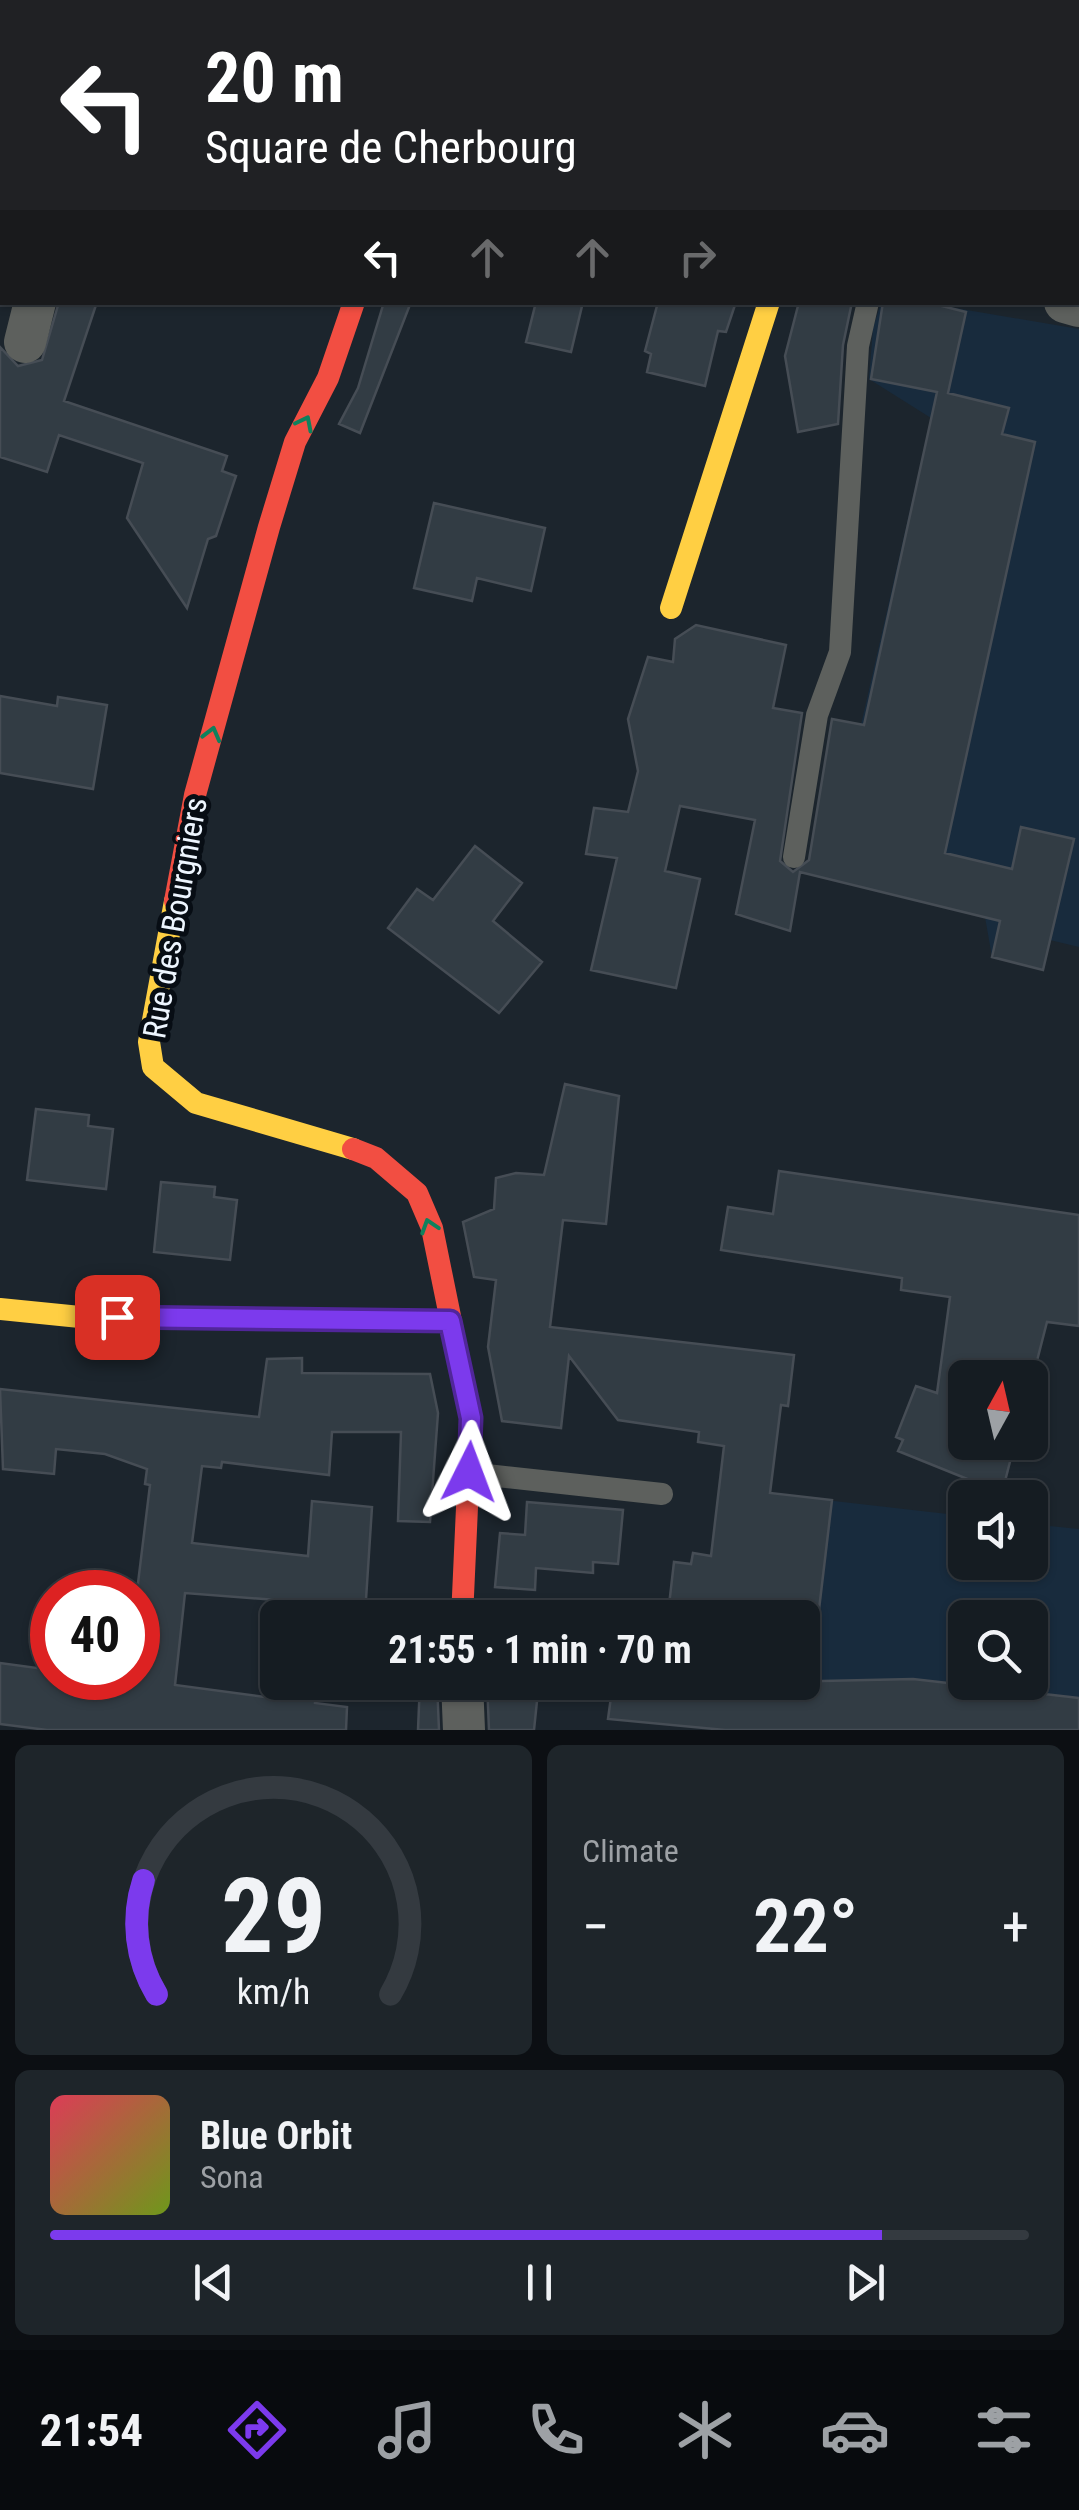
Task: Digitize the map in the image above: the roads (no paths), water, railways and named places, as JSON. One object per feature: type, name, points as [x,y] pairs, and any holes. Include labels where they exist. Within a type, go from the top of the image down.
[{"type":"street","name":"Rue des Bourgniers","points":[[353,305],[328,378],[295,442],[258,566],[196,795],[149,1042],[152,1067],[174,1090],[196,1103],[319,1136],[376,1158],[417,1193],[432,1228],[471,1418],[463,1600]]},
{"type":"street","points":[[671,608],[767,305]]},
{"type":"street","points":[[0,1309],[80,1316],[450,1321]]},
{"type":"street","points":[[463,1700],[464,1730]]},
{"type":"lane","points":[[794,857],[818,716],[840,652],[858,346],[867,305]]},
{"type":"lane","points":[[469,1472],[662,1494]]}]
